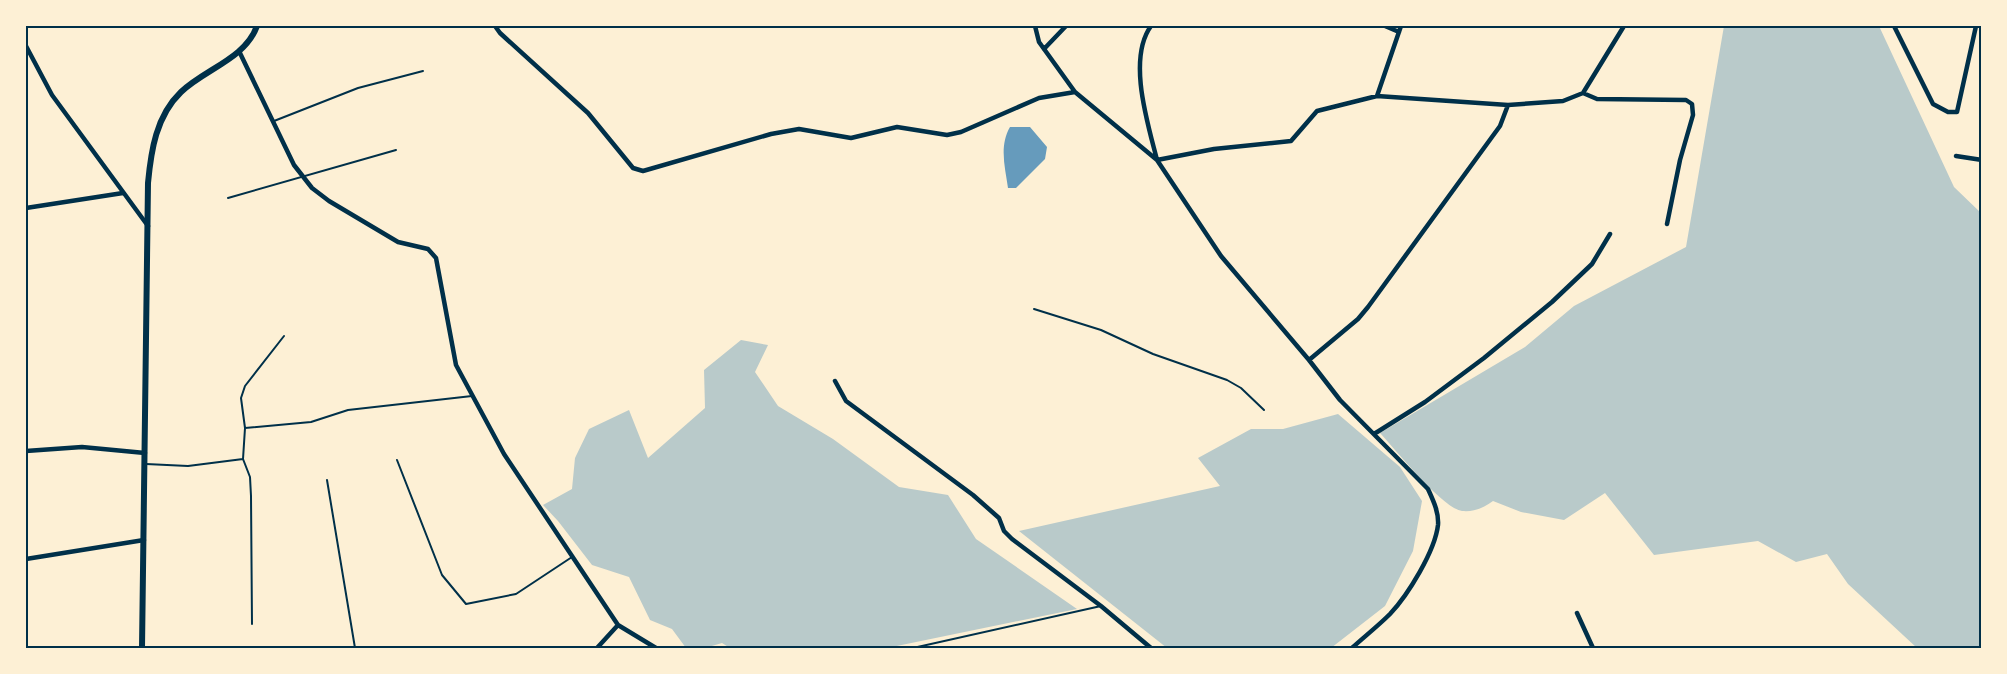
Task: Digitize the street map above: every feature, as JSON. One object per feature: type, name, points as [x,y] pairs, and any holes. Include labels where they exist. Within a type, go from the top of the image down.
[{"type":"main road","points":[[142,648],[150,157],[156,132],[166,110],[181,92],[239,51],[251,39],[257,26]]},
{"type":"street","points":[[495,26],[588,113],[633,168],[643,171],[771,134],[799,129],[851,138],[897,128],[947,135],[962,132],[1039,98],[1075,92]]},
{"type":"street","points":[[1035,26],[1039,42],[1075,92],[1158,160],[1221,255],[1340,400],[1428,489],[1435,505],[1438,524],[1432,547],[1424,564],[1390,614],[1352,648]]},
{"type":"street","points":[[1044,49],[1066,26]]},
{"type":"street","points":[[1151,26],[1147,31],[1141,59],[1141,96],[1158,160]]},
{"type":"street","points":[[1385,26],[1399,32]]},
{"type":"street","points":[[1377,96],[1401,26]]},
{"type":"street","points":[[1158,160],[1214,149],[1291,141],[1317,111],[1377,96],[1508,105],[1563,101],[1583,93],[1624,26]]},
{"type":"street","points":[[1894,26],[1933,104],[1948,112],[1957,112],[1976,26]]},
{"type":"street","points":[[26,46],[52,95],[148,226]]},
{"type":"street","points":[[239,51],[294,165],[312,188],[329,201],[398,242],[428,249],[436,258],[456,364],[504,454],[618,625],[656,648]]},
{"type":"street","points":[[1583,93],[1597,99],[1686,100],[1692,104],[1693,116],[1666,224]]},
{"type":"street","points":[[1309,360],[1358,319],[1368,307],[1500,126],[1508,105]]},
{"type":"street","points":[[1956,156],[1982,160]]},
{"type":"street","points":[[26,208],[123,192]]},
{"type":"street","points":[[1374,434],[1425,402],[1552,302],[1592,264],[1611,234]]},
{"type":"street","points":[[835,381],[846,401],[973,495],[999,518],[1004,531],[1012,539],[1101,606],[1151,648]]},
{"type":"street","points":[[26,451],[82,447],[145,453]]},
{"type":"street","points":[[26,559],[144,540]]},
{"type":"street","points":[[1577,613],[1593,648]]},
{"type":"street","points":[[597,648],[618,625]]},
{"type":"lane","points":[[274,121],[358,88],[423,71]]},
{"type":"lane","points":[[228,198],[396,150]]},
{"type":"lane","points":[[1034,309],[1101,330],[1154,354],[1227,380],[1241,388],[1263,410]]},
{"type":"lane","points":[[252,624],[251,496],[250,477],[243,459],[245,428],[241,398],[245,386],[284,336]]},
{"type":"lane","points":[[245,428],[311,422],[348,410],[472,396]]},
{"type":"lane","points":[[145,464],[188,466],[243,459]]},
{"type":"lane","points":[[397,460],[442,575],[466,604],[516,594],[573,557]]},
{"type":"lane","points":[[327,480],[355,648]]},
{"type":"lane","points":[[913,648],[1101,606]]},
{"type":"shaded area","points":[[1724,26],[1879,26],[1954,187],[1981,213],[1981,647],[1917,648],[1848,584],[1827,554],[1796,562],[1758,541],[1654,555],[1605,493],[1564,520],[1521,512],[1493,501],[1479,509],[1462,511],[1443,500],[1431,489],[1380,433],[1525,347],[1574,306],[1686,247]]},
{"type":"shaded area","points":[[741,340],[768,345],[755,372],[778,406],[833,439],[899,487],[948,495],[976,539],[1077,609],[887,648],[730,648],[722,643],[705,648],[686,648],[672,629],[650,620],[629,577],[592,565],[543,505],[572,489],[575,458],[589,429],[629,410],[648,458],[705,408],[704,370]]},
{"type":"shaded area","points":[[1338,414],[1400,467],[1422,501],[1413,551],[1385,606],[1331,648],[1167,648],[1019,531],[1220,486],[1198,458],[1251,429],[1283,429]]},
{"type":"water","points":[[1010,127],[1030,127],[1047,147],[1045,159],[1016,188],[1008,188],[1004,164],[1005,142]]}]
